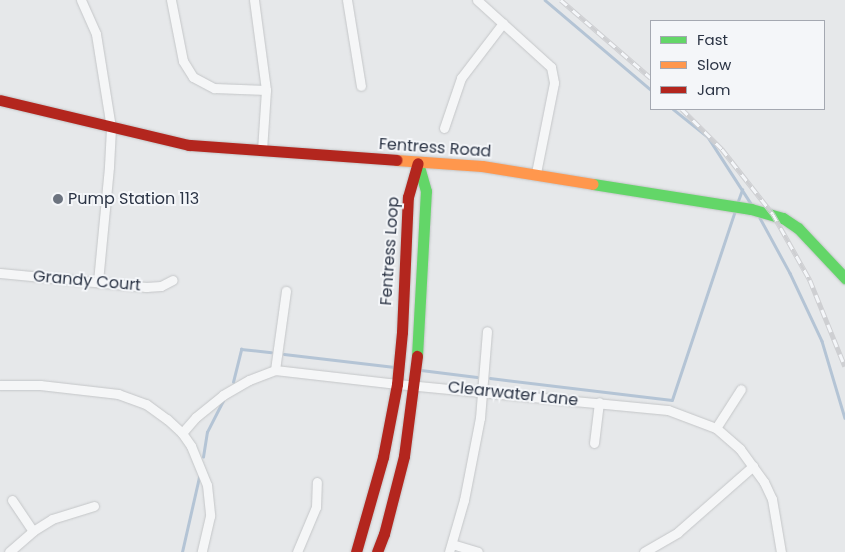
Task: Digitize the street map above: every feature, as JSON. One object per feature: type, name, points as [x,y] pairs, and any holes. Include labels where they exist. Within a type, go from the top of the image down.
[{"type":"street","points":[[81,0],[96,34],[111,128],[98,282]]},
{"type":"street","points":[[171,0],[183,61],[193,77],[214,88],[266,90]]},
{"type":"street","points":[[254,0],[266,90],[262,151]]},
{"type":"street","points":[[347,0],[361,86]]},
{"type":"street","points":[[477,0],[546,60],[554,75],[536,174]]},
{"type":"street","points":[[444,128],[461,78],[503,23]]},
{"type":"street","name":"Fentress Road","points":[[0,100],[111,128],[189,145],[418,163],[482,166],[773,214],[798,228],[845,278]]},
{"type":"street","name":"Fentress Loop","points":[[356,552],[383,457],[397,384],[402,332],[408,197],[418,163]]},
{"type":"street","name":"Fentress Loop","points":[[377,552],[384,534],[404,456],[415,384],[421,306],[426,191],[418,163]]},
{"type":"street","name":"Grandy Court","points":[[0,273],[153,287],[172,280]]},
{"type":"street","points":[[275,370],[286,291]]},
{"type":"street","points":[[478,552],[450,548],[473,458],[483,390],[487,331]]},
{"type":"street","name":"Clearwater Lane","points":[[182,433],[196,417],[223,395],[249,380],[275,370],[397,384],[483,390],[668,410],[716,428],[740,449],[764,482],[772,499],[781,552]]},
{"type":"street","points":[[0,384],[49,385],[118,394],[156,410],[182,433],[198,460],[208,485],[210,516],[202,552]]},
{"type":"street","points":[[716,428],[741,389]]},
{"type":"street","points":[[594,443],[599,402]]},
{"type":"street","points":[[644,552],[678,532],[753,466]]},
{"type":"street","points":[[298,552],[316,507],[316,482]]},
{"type":"street","points":[[12,500],[33,531]]},
{"type":"street","points":[[9,552],[33,531],[52,519],[94,506]]},
{"type":"waterway","points":[[545,0],[650,89]]},
{"type":"waterway","points":[[674,110],[708,137],[752,205]]},
{"type":"waterway","points":[[738,201],[742,190]]},
{"type":"waterway","points":[[490,378],[672,400],[734,214]]},
{"type":"waterway","points":[[760,218],[790,273],[822,341],[845,418]]},
{"type":"waterway","points":[[233,382],[241,349],[271,352]]},
{"type":"waterway","points":[[284,354],[394,367]]},
{"type":"waterway","points":[[421,370],[477,377]]},
{"type":"waterway","points":[[203,457],[207,432],[223,401]]},
{"type":"waterway","points":[[182,552],[199,477]]},
{"type":"railway","points":[[561,0],[650,77]]},
{"type":"railway","points":[[683,110],[722,149],[773,214],[810,280],[845,366]]},
{"type":"traffic: fast","points":[[417,356],[426,191],[418,163]]},
{"type":"traffic: fast","points":[[593,184],[751,209],[783,218],[798,228],[845,278]]},
{"type":"traffic: slow","points":[[396,160],[482,166],[593,184]]},
{"type":"traffic: jam","points":[[0,100],[189,145],[396,160]]},
{"type":"traffic: jam","points":[[356,552],[383,457],[397,384],[402,332],[408,197],[418,163]]},
{"type":"traffic: jam","points":[[377,552],[384,534],[404,456],[417,356]]},
{"type":"place","name":"Pump Station 113","points":[[58,199]]}]
